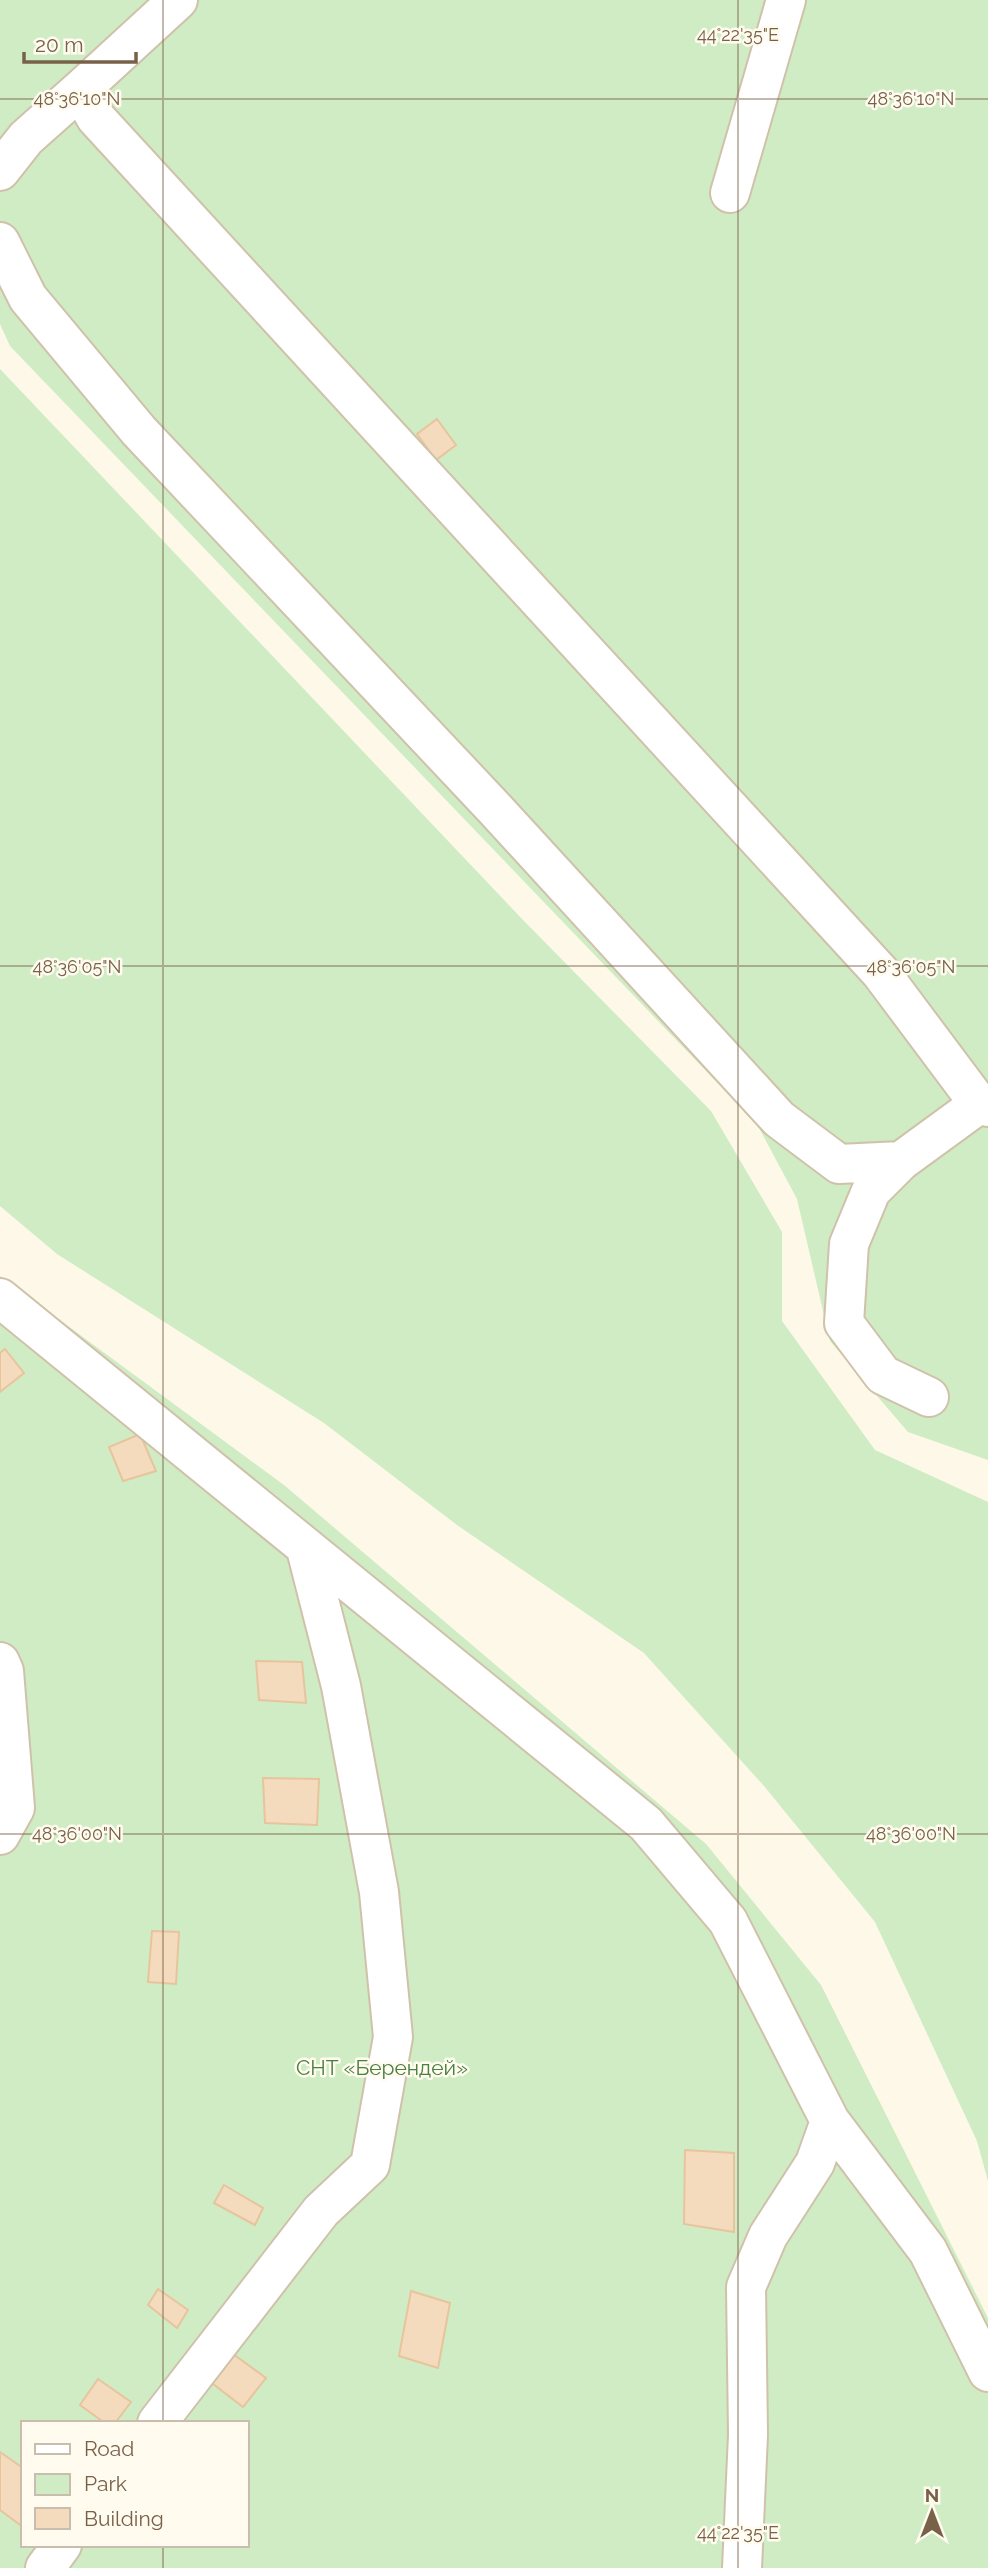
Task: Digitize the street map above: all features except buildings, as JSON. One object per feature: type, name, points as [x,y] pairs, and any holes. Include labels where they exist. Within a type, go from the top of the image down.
[{"type":"lane","points":[[0,171],[26,138],[178,0]]},
{"type":"lane","points":[[730,193],[786,0]]},
{"type":"lane","points":[[80,90],[96,118],[881,973],[984,1105],[901,1161],[871,1191],[849,1244],[845,1323],[883,1375],[929,1397]]},
{"type":"lane","points":[[0,242],[28,298],[139,431],[495,809],[779,1119],[839,1164],[901,1161]]},
{"type":"lane","points":[[0,1298],[646,1824],[728,1921],[830,2121],[928,2252],[988,2372]]},
{"type":"lane","points":[[160,2421],[321,2211],[370,2165],[393,2037],[379,1892],[341,1686],[306,1549]]},
{"type":"lane","points":[[0,1662],[4,1671],[15,1808],[0,1835]]},
{"type":"lane","points":[[742,2568],[748,2435],[746,2287],[768,2236],[815,2163],[830,2121]]},
{"type":"lane","points":[[45,2568],[61,2547]]},
{"type":"green space","points":[[0,0],[988,0],[988,1460],[908,1432],[830,1341],[797,1199],[757,1124],[10,346],[0,324]]},
{"type":"green space","points":[[0,369],[524,921],[711,1111],[782,1232],[782,1321],[875,1450],[988,1502],[988,2181],[977,2141],[875,1922],[764,1786],[644,1653],[457,1525],[324,1423],[57,1254],[0,1206]]},
{"type":"green space","name":"СНТ «Берендей»","points":[[0,1276],[284,1485],[706,1844],[821,1985],[988,2318],[988,2568],[0,2568]]}]
